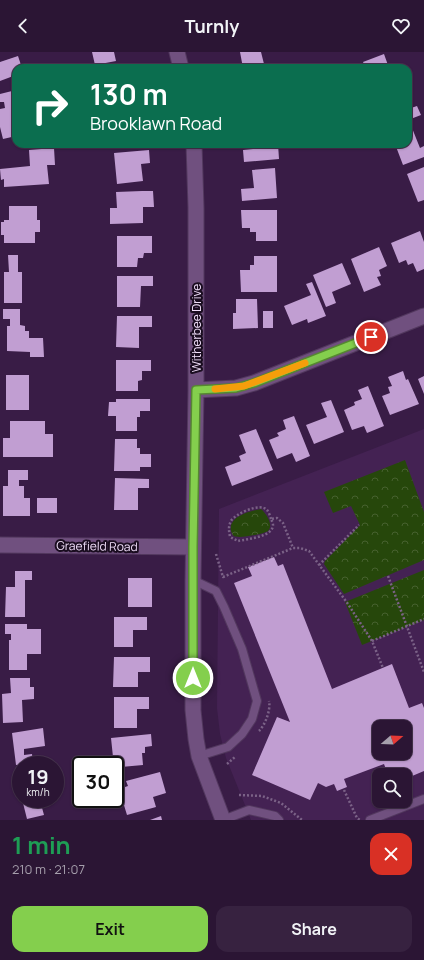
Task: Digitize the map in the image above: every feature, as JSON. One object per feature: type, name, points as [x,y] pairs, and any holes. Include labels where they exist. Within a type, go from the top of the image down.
[{"type":"street","points":[[177,52],[180,64]]},
{"type":"street","name":"Witherbee Drive","points":[[194,148],[196,208],[196,390],[193,547],[193,710],[196,739],[200,756],[223,820]]},
{"type":"street","points":[[196,390],[236,388],[254,383],[424,316]]},
{"type":"street","name":"Graefield Road","points":[[0,545],[193,547]]},
{"type":"lane","points":[[193,580],[216,591],[242,649],[257,701],[252,719],[242,734],[228,747],[200,756]]},
{"type":"lane","points":[[370,820],[424,799]]},
{"type":"lane","points":[[223,820],[250,810],[275,816],[278,820]]},
{"type":"path","points":[[257,507],[264,508],[267,510],[271,519],[273,526],[272,531],[267,534],[238,541],[230,537],[228,530],[231,520],[237,515],[248,510],[257,507]]},
{"type":"path","points":[[271,519],[277,518],[283,523],[293,548]]},
{"type":"path","points":[[319,565],[359,525]]},
{"type":"path","points":[[216,554],[223,577],[293,548],[300,548],[309,551],[348,604],[372,641],[383,668]]},
{"type":"path","points":[[388,576],[424,672]]},
{"type":"path","points":[[372,641],[424,619]]},
{"type":"path","points":[[344,790],[357,818],[360,820]]},
{"type":"shaded area","points":[[424,429],[424,820],[251,820],[226,758],[220,734],[217,708],[219,509]]},
{"type":"green space","points":[[405,460],[424,512],[424,560],[344,594],[324,564],[325,561],[360,525],[351,506],[333,513],[324,492]]},
{"type":"green space","points":[[261,509],[270,522],[270,528],[268,531],[245,537],[236,537],[233,535],[231,526],[237,518],[246,513]]},
{"type":"green space","points":[[424,570],[424,620],[362,645],[345,602]]},
{"type":"building","points":[[92,52],[114,52],[116,61],[95,64]]},
{"type":"building","points":[[240,52],[261,52],[264,64],[242,64]]},
{"type":"building","points":[[384,54],[388,64],[364,64],[363,62]]},
{"type":"building","points":[[18,56],[21,64],[12,64],[12,76],[0,81],[0,62]]},
{"type":"building","points":[[12,91],[12,137],[3,139],[0,127],[0,109],[5,108],[4,102],[0,102],[0,94]]},
{"type":"building","points":[[417,106],[421,115],[412,118],[412,108]]},
{"type":"building","points":[[412,128],[420,148],[424,146],[424,157],[403,165],[397,148],[412,148]]},
{"type":"building","points":[[54,148],[55,165],[47,165],[49,184],[4,187],[4,179],[1,180],[0,169],[30,166],[29,150]]},
{"type":"building","points":[[278,148],[279,159],[244,162],[243,150]]},
{"type":"building","points":[[149,150],[150,163],[141,164],[143,181],[117,184],[114,153]]},
{"type":"building","points":[[424,167],[424,200],[418,202],[407,174]]},
{"type":"building","points":[[275,168],[277,198],[242,201],[241,189],[254,188],[252,170]]},
{"type":"building","points":[[153,191],[154,207],[143,207],[143,223],[110,224],[110,208],[117,208],[116,192]]},
{"type":"building","points":[[9,206],[37,206],[37,220],[40,220],[40,232],[35,232],[35,243],[4,243],[4,235],[1,235],[1,222],[4,222],[4,220],[9,220]]},
{"type":"building","points":[[241,210],[277,210],[277,241],[256,241],[256,232],[250,232],[250,228],[242,228]]},
{"type":"building","points":[[420,231],[424,242],[424,269],[417,272],[413,263],[408,265],[406,260],[399,263],[391,243]]},
{"type":"building","points":[[117,236],[152,236],[152,253],[144,253],[143,258],[138,258],[137,267],[117,267]]},
{"type":"building","points":[[379,247],[387,266],[379,270],[381,276],[377,277],[381,285],[364,292],[351,259]]},
{"type":"building","points":[[8,255],[18,255],[18,272],[22,272],[22,303],[4,303],[4,272],[9,272]]},
{"type":"building","points":[[254,256],[277,256],[277,292],[241,292],[240,270],[250,270],[250,265],[254,265]]},
{"type":"building","points":[[342,263],[351,284],[332,292],[336,303],[326,307],[313,275]]},
{"type":"building","points":[[117,276],[153,276],[153,286],[141,286],[140,307],[117,307]]},
{"type":"building","points":[[312,282],[326,316],[308,323],[307,319],[292,325],[284,306],[311,295],[306,284]]},
{"type":"building","points":[[236,299],[257,299],[258,328],[233,329],[233,313],[236,313]]},
{"type":"building","points":[[3,309],[20,309],[20,325],[25,326],[25,331],[29,331],[29,338],[43,338],[44,357],[30,357],[30,352],[7,351],[7,326],[10,326],[10,319],[3,319]]},
{"type":"building","points":[[263,311],[273,311],[273,328],[263,328]]},
{"type":"building","points":[[117,316],[152,316],[152,327],[139,327],[139,348],[116,347]]},
{"type":"building","points":[[116,360],[151,360],[151,371],[142,371],[142,380],[138,381],[138,391],[116,391]]},
{"type":"building","points":[[403,371],[406,380],[408,379],[419,404],[390,415],[382,396],[390,393],[388,387],[392,386],[388,377]]},
{"type":"building","points":[[6,375],[29,375],[29,410],[6,410]]},
{"type":"building","points":[[424,376],[424,394],[418,379]]},
{"type":"building","points":[[368,386],[384,426],[367,433],[364,426],[352,430],[344,410],[355,405],[354,402],[362,399],[358,390]]},
{"type":"building","points":[[116,399],[150,399],[150,411],[140,411],[140,417],[137,417],[137,431],[116,431],[116,416],[108,416],[109,402],[116,402]]},
{"type":"building","points":[[331,400],[344,432],[314,444],[306,425],[327,417],[321,403]]},
{"type":"building","points":[[294,416],[310,456],[296,462],[292,453],[277,459],[269,440],[279,436],[277,433],[286,429],[283,420]]},
{"type":"building","points":[[10,421],[45,421],[45,434],[53,434],[53,457],[3,457],[3,438],[10,438]]},
{"type":"building","points":[[256,429],[273,470],[232,486],[225,467],[241,461],[239,456],[246,453],[239,435]]},
{"type":"building","points":[[115,439],[137,439],[137,448],[140,448],[140,454],[151,454],[151,467],[140,467],[140,471],[114,471]]},
{"type":"building","points":[[8,470],[28,470],[28,480],[19,480],[19,486],[24,486],[24,498],[30,498],[30,516],[3,516],[3,486],[8,486]]},
{"type":"building","points":[[115,478],[149,479],[149,488],[138,488],[138,510],[114,510]]},
{"type":"building","points":[[37,498],[57,498],[57,513],[37,513]]},
{"type":"building","points":[[274,557],[278,566],[283,564],[332,689],[392,664],[409,708],[422,703],[424,708],[424,771],[412,776],[412,768],[385,768],[384,764],[344,779],[347,787],[337,791],[334,784],[326,787],[318,783],[310,800],[252,775],[277,717],[290,722],[234,583],[252,576],[248,567]]},
{"type":"building","points":[[15,571],[32,571],[32,580],[25,580],[25,617],[5,617],[6,587],[15,587]]},
{"type":"building","points":[[128,578],[152,578],[152,607],[128,607]]},
{"type":"building","points":[[114,617],[147,617],[147,630],[133,630],[133,647],[114,647]]},
{"type":"building","points":[[5,624],[27,624],[27,629],[41,629],[41,654],[27,654],[27,670],[9,670],[9,640],[11,640],[11,634],[5,634]]},
{"type":"building","points":[[114,657],[150,657],[150,672],[138,672],[138,687],[113,687]]},
{"type":"building","points":[[10,678],[30,678],[30,687],[34,687],[34,699],[22,700],[23,722],[3,723],[2,694],[11,693]]},
{"type":"building","points":[[114,697],[149,697],[149,709],[137,709],[137,728],[114,728]]},
{"type":"building","points":[[43,728],[45,746],[24,749],[24,755],[32,754],[32,756],[15,756],[12,733]]},
{"type":"building","points":[[151,734],[152,746],[145,747],[145,753],[142,753],[143,765],[124,767],[124,756],[113,756],[111,738]]},
{"type":"building","points":[[160,772],[166,793],[153,797],[156,807],[127,815],[124,805],[124,787],[128,786],[126,781]]},
{"type":"building","points":[[24,808],[42,808],[44,815],[27,819]]},
{"type":"building","points":[[161,816],[162,820],[150,820]]},
{"type":"slow traffic","points":[[215,389],[244,386],[305,363]]},
{"type":"route","points":[[193,678],[193,547],[196,390],[236,388],[254,383],[371,337]]}]
